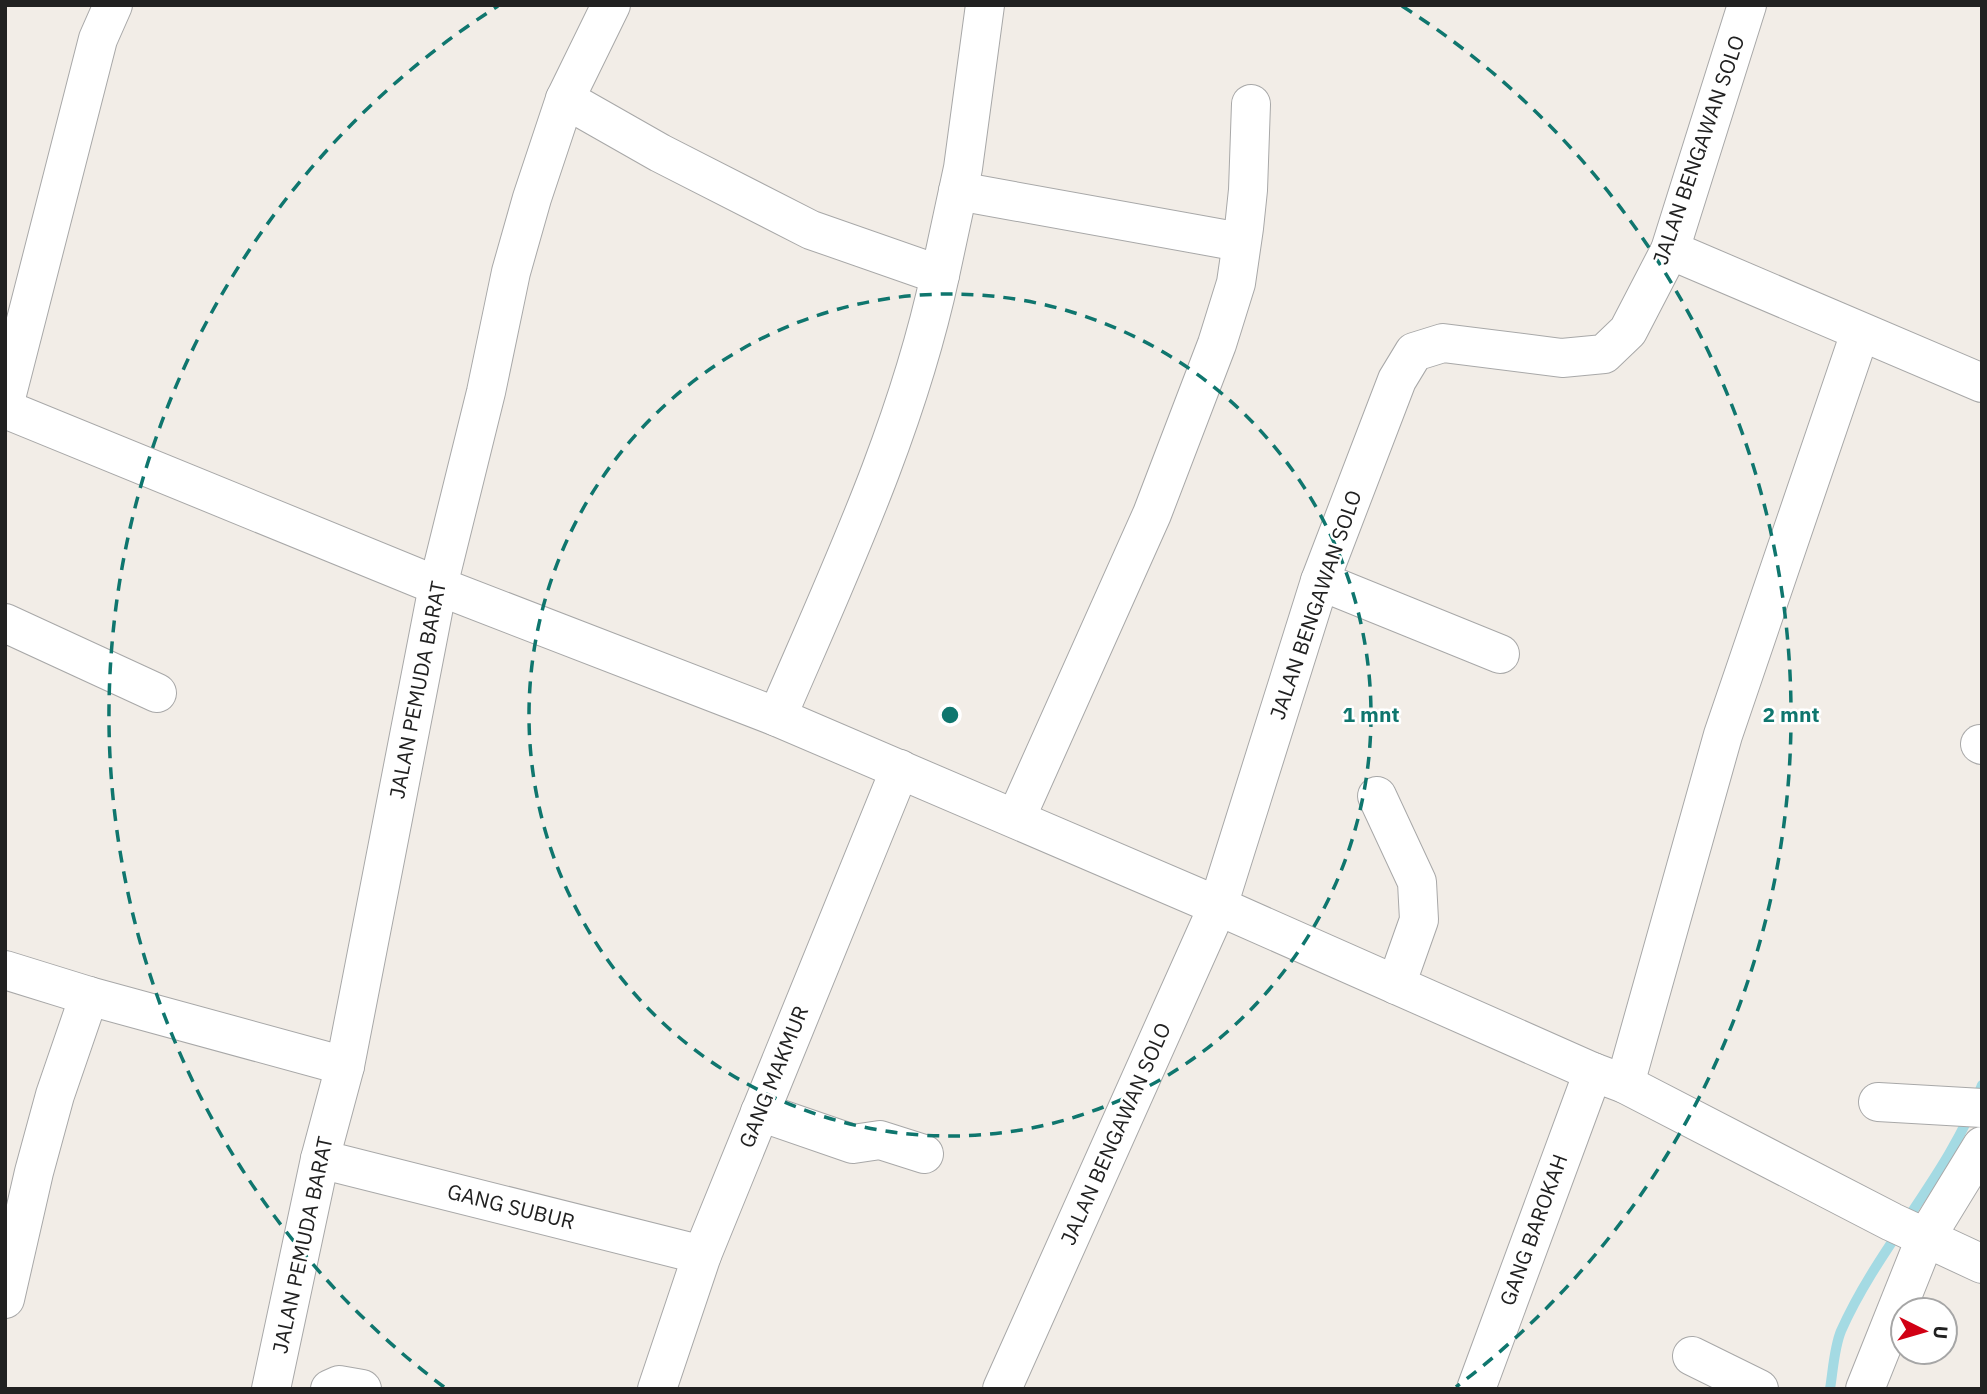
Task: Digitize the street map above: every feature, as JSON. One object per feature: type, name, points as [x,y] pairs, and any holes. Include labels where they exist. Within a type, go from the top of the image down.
[{"type":"street","points":[[5,402],[98,39],[113,5]]},
{"type":"street","name":"JALAN PEMUDA BARAT","points":[[271,1389],[320,1159],[345,1066],[438,586],[486,392],[511,272],[565,99],[611,5]]},
{"type":"street","points":[[777,717],[882,467],[922,348],[963,168],[985,5]]},
{"type":"street","name":"JALAN BENGAWAN SOLO","points":[[1002,1389],[1219,906],[1320,581],[1397,380],[1414,352],[1443,343],[1562,358],[1604,354],[1628,331],[1670,250],[1748,5]]},
{"type":"street","points":[[565,99],[660,153],[811,230],[940,275]]},
{"type":"street","points":[[1016,818],[1157,502],[1217,344],[1236,283],[1248,190],[1251,104]]},
{"type":"street","points":[[958,191],[1240,242]]},
{"type":"street","points":[[1670,250],[1982,383]]},
{"type":"street","name":"GANG BAROKAH","points":[[1476,1389],[1609,1078],[1860,333]]},
{"type":"street","points":[[5,408],[438,586],[777,717],[1016,818],[1609,1078],[1911,1231],[1982,1264]]},
{"type":"street","points":[[1320,581],[1500,653]]},
{"type":"street","points":[[5,623],[157,693]]},
{"type":"street","name":"GANG MAKMUR","points":[[657,1389],[702,1255],[900,769]]},
{"type":"street","points":[[1377,796],[1417,882],[1419,920],[1396,985]]},
{"type":"street","points":[[5,970],[89,996],[345,1066]]},
{"type":"street","points":[[5,1299],[51,1108],[89,996]]},
{"type":"street","points":[[1878,1102],[1974,1107]]},
{"type":"street","points":[[760,1112],[853,1144],[880,1140],[924,1154]]},
{"type":"street","points":[[1865,1389],[1911,1231],[1982,1146]]},
{"type":"street","name":"GANG SUBUR","points":[[320,1159],[702,1255]]},
{"type":"street","points":[[1692,1356],[1759,1389]]},
{"type":"street","points":[[330,1389],[339,1385],[362,1389]]},
{"type":"waterway","points":[[1830,1389],[1841,1331],[1875,1269],[1952,1148],[1982,1085]]}]
